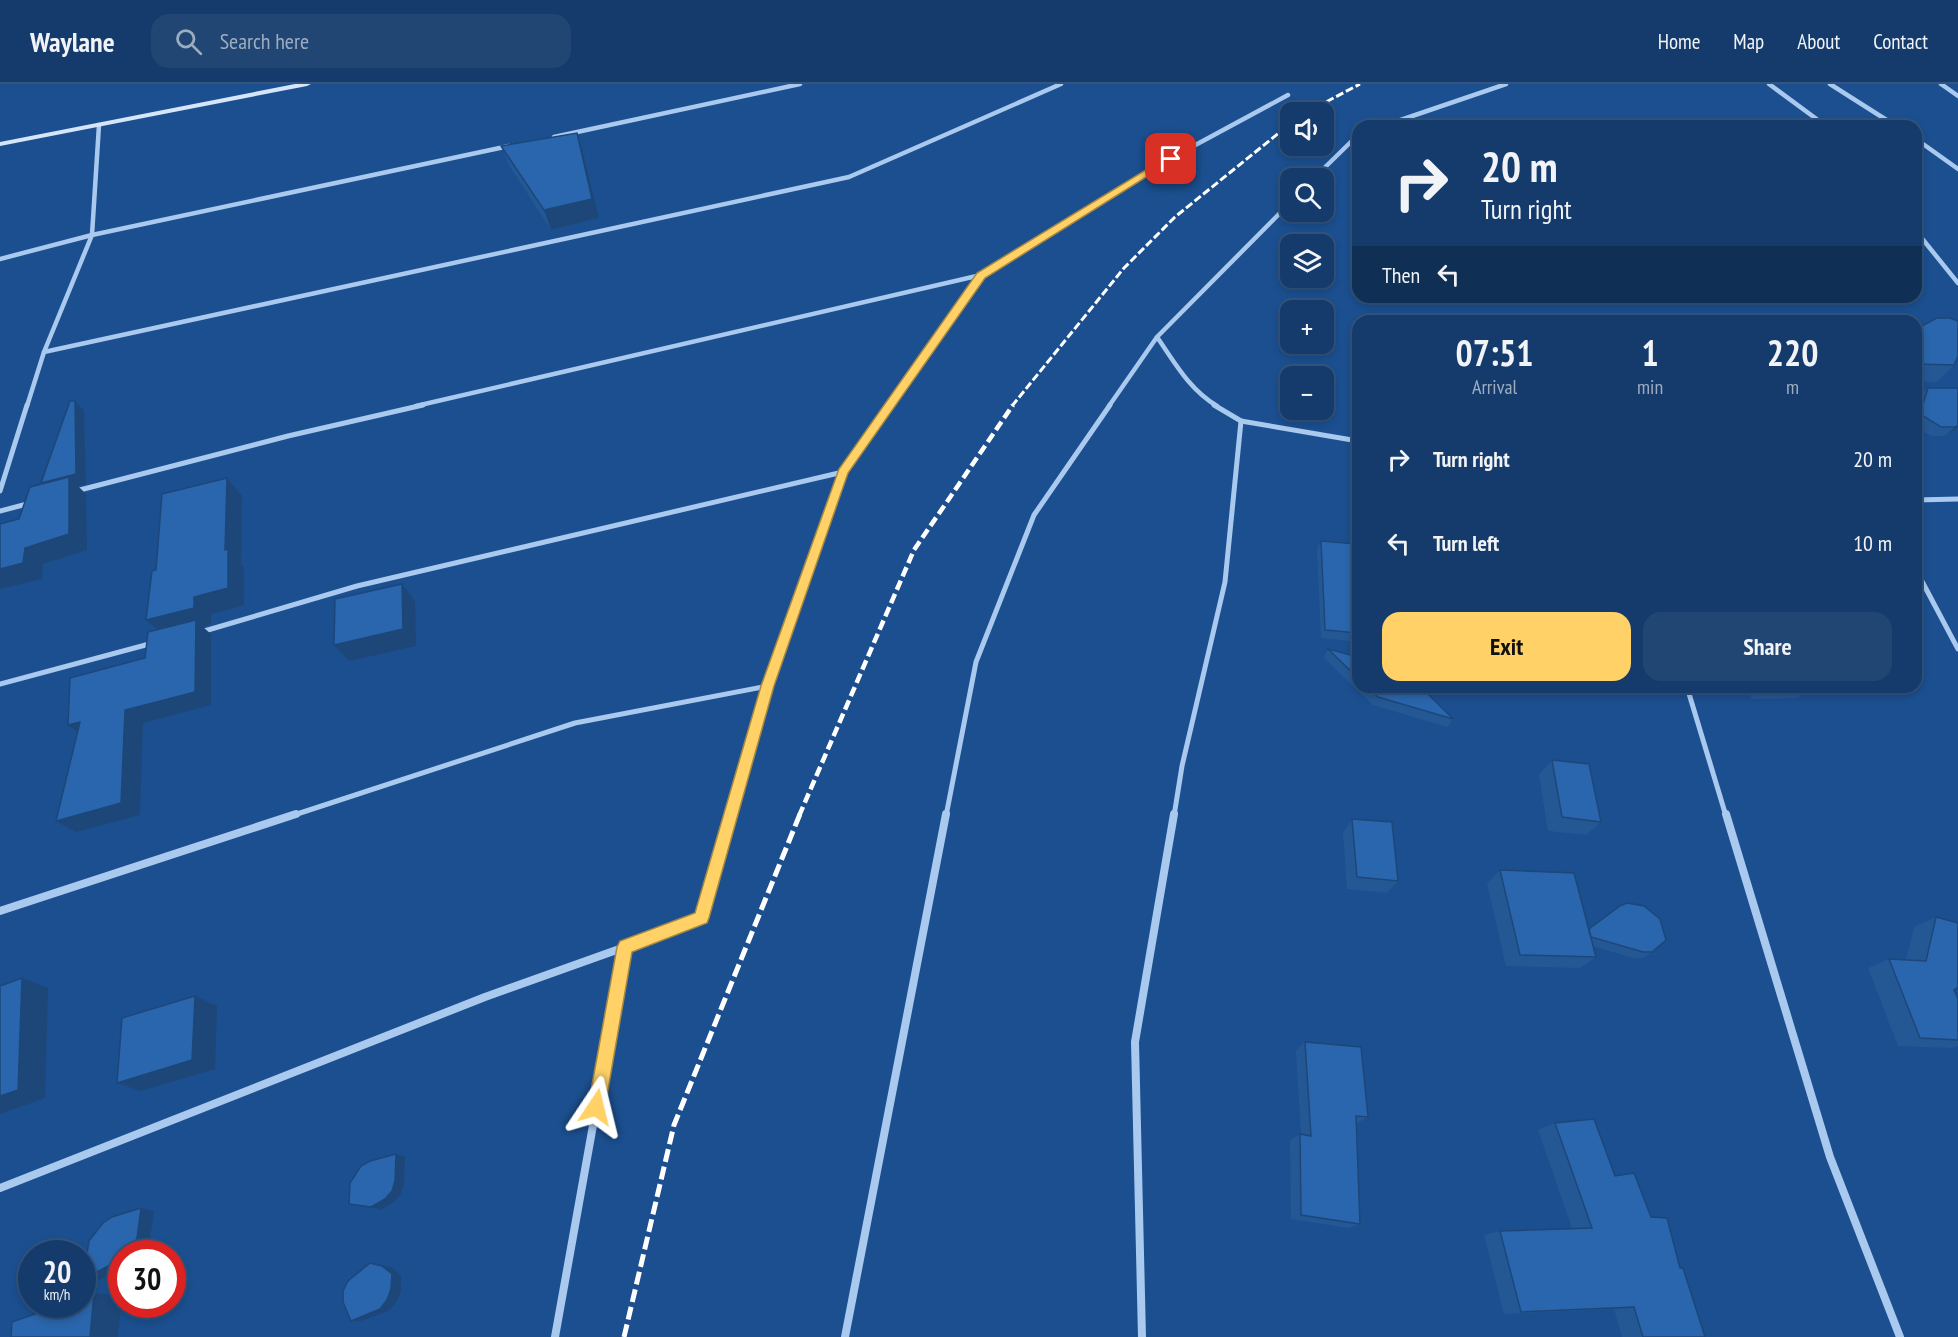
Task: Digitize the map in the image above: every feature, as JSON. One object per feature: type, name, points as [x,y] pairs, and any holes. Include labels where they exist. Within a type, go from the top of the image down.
[{"type":"street","points":[[0,144],[307,84]]},
{"type":"street","points":[[547,138],[800,84]]},
{"type":"street","points":[[44,352],[849,177],[1061,84]]},
{"type":"street","points":[[1401,120],[1506,84]]},
{"type":"street","points":[[1769,84],[1818,120]]},
{"type":"street","points":[[1830,84],[1887,120]]},
{"type":"street","points":[[1941,84],[1958,96]]},
{"type":"street","points":[[69,493],[288,436],[981,275],[1151,169],[1288,95]]},
{"type":"street","points":[[0,491],[44,352],[92,235],[99,125]]},
{"type":"street","points":[[1324,168],[1352,141]]},
{"type":"street","points":[[1922,143],[1958,169]]},
{"type":"street","points":[[0,259],[92,235],[512,146]]},
{"type":"street","points":[[845,1337],[976,662],[1034,515],[1157,337],[1280,212]]},
{"type":"street","points":[[1922,238],[1958,283]]},
{"type":"street","points":[[0,1188],[485,997],[702,918],[768,686],[843,472],[981,275]]},
{"type":"street","points":[[1157,337],[1185,379],[1202,397],[1240,421],[1352,440]]},
{"type":"street","points":[[1142,1337],[1135,1042],[1182,766],[1225,582],[1240,421]]},
{"type":"street","points":[[196,633],[357,586],[843,472]]},
{"type":"street","points":[[1922,500],[1958,500]]},
{"type":"street","points":[[0,511],[35,502]]},
{"type":"street","points":[[1922,581],[1958,649]]},
{"type":"street","points":[[0,684],[164,641]]},
{"type":"street","points":[[0,911],[575,723],[768,686]]},
{"type":"street","points":[[1689,693],[1830,1157],[1900,1337]]},
{"type":"street","points":[[555,1337],[625,947]]},
{"type":"building","points":[[577,133],[592,199],[544,210],[501,146]]},
{"type":"building","points":[[1937,318],[1950,318],[1958,321],[1958,356],[1954,365],[1922,364],[1922,326]]},
{"type":"building","points":[[1928,388],[1958,388],[1958,425],[1955,427],[1941,427],[1922,415]]},
{"type":"building","points":[[70,401],[75,401],[76,474],[41,483]]},
{"type":"building","points":[[69,477],[69,534],[25,548],[23,563],[0,569],[0,524],[19,519],[30,487]]},
{"type":"building","points":[[227,478],[225,550],[228,549],[228,588],[194,597],[194,608],[146,620],[152,571],[156,570],[162,494]]},
{"type":"building","points":[[1321,541],[1352,544],[1352,632],[1325,630]]},
{"type":"building","points":[[402,584],[403,629],[334,645],[335,599]]},
{"type":"building","points":[[196,620],[195,692],[125,710],[121,803],[56,821],[80,722],[68,725],[70,678],[145,658],[148,632]]},
{"type":"building","points":[[1328,649],[1352,655],[1352,672]]},
{"type":"building","points":[[1374,693],[1427,693],[1453,719],[1378,697]]},
{"type":"building","points":[[1552,760],[1589,764],[1601,822],[1562,817]]},
{"type":"building","points":[[1352,819],[1392,822],[1398,881],[1357,877]]},
{"type":"building","points":[[1500,870],[1574,873],[1596,957],[1520,955]]},
{"type":"building","points":[[1627,903],[1644,906],[1660,919],[1666,940],[1652,952],[1643,952],[1591,937],[1589,929]]},
{"type":"building","points":[[1936,917],[1958,923],[1958,987],[1954,990],[1958,999],[1958,1040],[1920,1038],[1889,959],[1926,961]]},
{"type":"building","points":[[22,978],[18,1090],[0,1096],[0,986]]},
{"type":"building","points":[[195,996],[192,1060],[117,1083],[122,1018]]},
{"type":"building","points":[[1305,1042],[1361,1047],[1368,1117],[1356,1116],[1360,1224],[1301,1215],[1300,1134],[1311,1136]]},
{"type":"building","points":[[1594,1119],[1615,1176],[1634,1173],[1651,1217],[1667,1218],[1680,1268],[1683,1268],[1705,1337],[1643,1337],[1634,1307],[1521,1312],[1500,1231],[1592,1228],[1555,1123]]},
{"type":"building","points":[[396,1154],[395,1181],[392,1191],[385,1199],[371,1207],[349,1204],[350,1183],[361,1166],[370,1161]]},
{"type":"building","points":[[141,1208],[136,1240],[108,1240],[108,1266],[96,1272],[96,1240],[90,1240],[103,1223],[112,1217]]},
{"type":"building","points":[[370,1263],[382,1266],[392,1274],[391,1289],[380,1309],[351,1321],[343,1302],[343,1291],[348,1281]]},
{"type":"building","points":[[24,1318],[92,1318],[90,1337],[11,1337],[12,1322]]},
{"type":"railway","points":[[1326,102],[1360,84]]},
{"type":"railway","points":[[1012,406],[1124,268],[1175,217],[1280,132]]},
{"type":"railway","points":[[799,816],[914,550],[1013,405]]},
{"type":"railway","points":[[624,1337],[674,1125],[800,814]]},
{"type":"route","points":[[596,1107],[625,947],[702,918],[768,686],[843,472],[981,275],[1151,169],[1171,159]]}]
